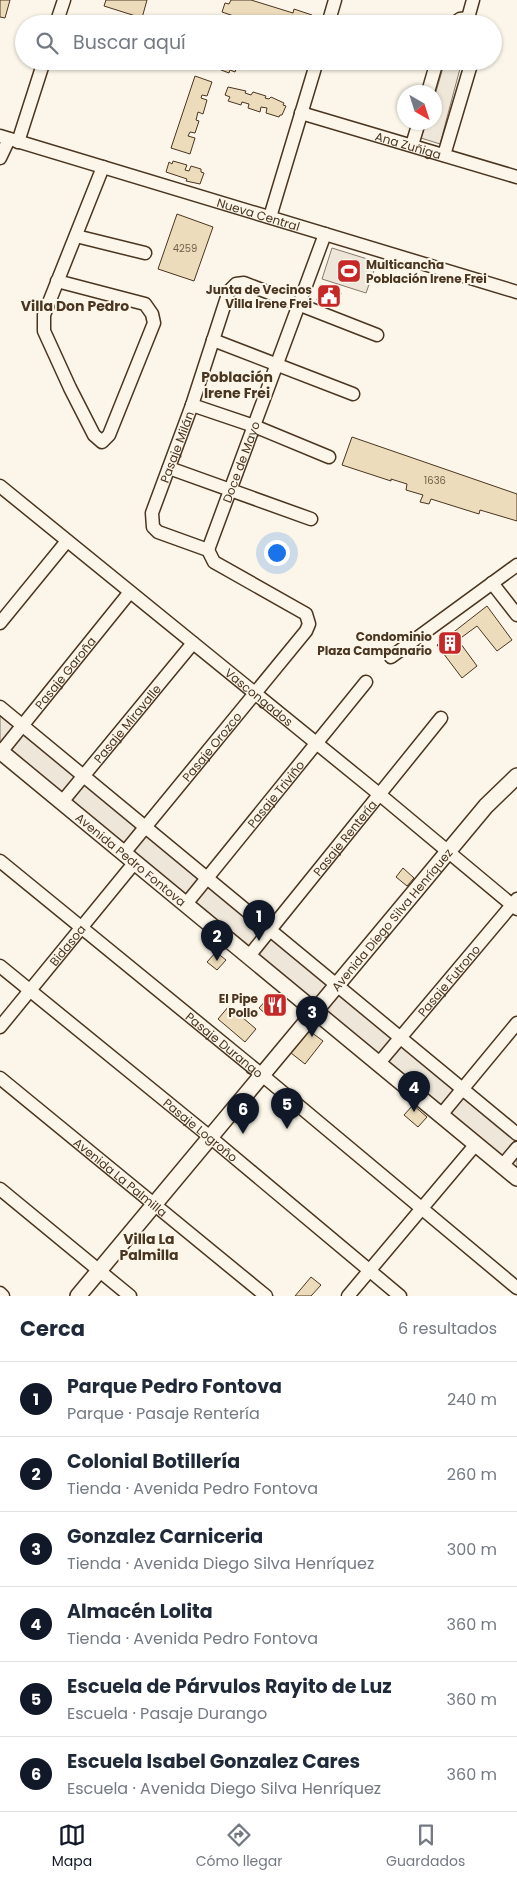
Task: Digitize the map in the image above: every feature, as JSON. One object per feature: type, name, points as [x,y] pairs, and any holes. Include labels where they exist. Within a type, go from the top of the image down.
[{"type":"main road","name":"Avenida Pedro Fontova","points":[[0,751],[517,1178]]},
{"type":"main road","name":"Avenida Diego Silva Henríquez","points":[[78,1296],[494,796],[517,776]]},
{"type":"street","points":[[59,15],[64,0]]},
{"type":"street","points":[[331,15],[335,0]]},
{"type":"street","points":[[472,15],[474,0]]},
{"type":"street","points":[[0,158],[40,70]]},
{"type":"street","points":[[270,217],[314,70]]},
{"type":"street","points":[[430,85],[434,70]]},
{"type":"street","points":[[444,155],[469,70]]},
{"type":"street","name":"Ana Zuñiga","points":[[301,113],[517,177]]},
{"type":"street","points":[[412,145],[417,130]]},
{"type":"street","name":"Nueva Central","points":[[9,139],[517,292]]},
{"type":"street","points":[[57,282],[145,304],[152,314],[154,323],[109,435],[102,442],[94,435],[44,330],[44,315],[57,282],[76,236],[103,167]]},
{"type":"street","name":"Doce de Mayo","points":[[208,550],[324,234]]},
{"type":"street","points":[[76,236],[145,253]]},
{"type":"street","name":"Pasaje Milán","points":[[208,550],[158,532],[153,527],[152,513],[192,405],[229,291],[236,284],[244,283],[298,304]]},
{"type":"street","points":[[298,304],[377,335]]},
{"type":"street","points":[[213,340],[354,394]]},
{"type":"street","points":[[192,405],[254,426],[330,457]]},
{"type":"street","points":[[169,468],[311,519]]},
{"type":"street","name":"Vascongados","points":[[2,491],[67,541],[515,904]]},
{"type":"street","points":[[0,623],[67,541]]},
{"type":"street","name":"Pasaje Orozco","points":[[129,857],[145,827],[256,694],[308,627],[309,620],[306,614],[214,562],[208,550]]},
{"type":"street","points":[[390,657],[517,564]]},
{"type":"street","points":[[492,583],[517,616]]},
{"type":"street","name":"Pasaje Garoña","points":[[0,751],[130,592]]},
{"type":"street","name":"Pasaje Miravalle","points":[[62,802],[193,643]]},
{"type":"street","name":"Pasaje Triviño","points":[[186,904],[366,682]]},
{"type":"street","points":[[0,708],[517,1134]]},
{"type":"street","name":"Pasaje Rentería","points":[[249,956],[441,718]]},
{"type":"street","name":"Bidasoa","points":[[0,1027],[81,928],[129,857]]},
{"type":"street","name":"Pasaje Durango","points":[[0,861],[262,1075],[517,1288]]},
{"type":"street","name":"Pasaje Futrono","points":[[378,1063],[515,904]]},
{"type":"street","name":"Pasaje Logroño","points":[[0,966],[210,1137],[400,1296]]},
{"type":"street","points":[[441,1115],[517,1023]]},
{"type":"street","name":"Avenida La Palmilla","points":[[0,1078],[266,1296]]},
{"type":"street","points":[[348,1296],[476,1144]]},
{"type":"street","points":[[502,1166],[517,1148]]},
{"type":"street","points":[[0,1189],[130,1296]]},
{"type":"street","points":[[0,1293],[4,1296]]},
{"type":"shaded area","points":[[442,70],[460,70],[440,144],[421,138],[424,130],[442,130],[442,85],[438,85]]},
{"type":"shaded area","name":"Multicancha Población Irene Frei","points":[[332,248],[377,262],[366,293],[322,279]]},
{"type":"shaded area","points":[[0,710],[517,1137],[517,1171],[0,745]]},
{"type":"building","points":[[0,0],[10,0],[5,18],[0,17]]},
{"type":"building","points":[[106,0],[147,0],[143,15],[132,15],[104,6]]},
{"type":"building","points":[[231,0],[251,0],[293,13],[294,9],[312,15],[231,15],[222,12],[225,3],[229,4]]},
{"type":"building","points":[[195,76],[212,82],[207,96],[202,95],[201,98],[207,100],[203,114],[198,112],[196,120],[199,121],[195,133],[190,132],[188,136],[195,138],[190,154],[171,148]]},
{"type":"building","points":[[228,87],[246,91],[245,93],[251,95],[253,92],[266,96],[265,98],[269,99],[271,97],[284,103],[283,105],[286,106],[279,117],[266,113],[267,108],[261,107],[260,112],[248,108],[249,104],[242,102],[241,105],[228,101],[230,97],[225,95]]},
{"type":"building","points":[[173,161],[187,165],[185,170],[189,171],[191,166],[201,169],[201,172],[204,173],[200,184],[186,181],[187,179],[166,172],[169,162],[172,164]]},
{"type":"building","points":[[177,214],[213,227],[194,281],[158,269]]},
{"type":"building","name":"Junta de Vecinos Villa Irene Frei","points":[[321,287],[341,293],[336,306],[317,300]]},
{"type":"building","points":[[352,437],[517,494],[517,521],[480,510],[479,514],[431,499],[429,504],[420,502],[423,495],[406,490],[407,484],[391,479],[391,481],[342,465]]},
{"type":"building","name":"Condominio Plaza Campanario","points":[[487,606],[512,640],[497,651],[477,626],[458,640],[477,666],[462,678],[437,645]]},
{"type":"building","points":[[403,868],[414,878],[407,886],[396,877]]},
{"type":"building","points":[[216,952],[226,960],[217,970],[207,962]]},
{"type":"building","points":[[269,997],[277,1003],[276,1009],[269,1017],[259,1008]]},
{"type":"building","points":[[229,1006],[256,1029],[245,1042],[218,1019]]},
{"type":"building","points":[[311,1032],[323,1041],[305,1064],[291,1053],[307,1033]]},
{"type":"building","points":[[413,1105],[427,1117],[418,1127],[404,1115]]},
{"type":"building","points":[[311,1277],[321,1285],[311,1296],[295,1296]]},
{"type":"place","name":"Multicancha Población Irene Frei","points":[[349,271]]},
{"type":"place","name":"Junta de Vecinos Villa Irene Frei","points":[[329,296]]},
{"type":"place","name":"Condominio Plaza Campanario","points":[[450,643]]},
{"type":"place","name":"Parque Pedro Fontova","points":[[259,941]]},
{"type":"place","name":"Colonial Botillería","points":[[217,961]]},
{"type":"place","name":"El Pipe Pollo","points":[[275,1005]]},
{"type":"place","name":"Gonzalez Carniceria","points":[[312,1037]]},
{"type":"place","name":"Almacén Lolita","points":[[414,1112]]},
{"type":"place","name":"Escuela de Párvulos Rayito de Luz","points":[[287,1129]]},
{"type":"place","name":"Escuela Isabel Gonzalez Cares","points":[[243,1134]]},
{"type":"district","name":"Villa Don Pedro","points":[[75,306]]},
{"type":"district","name":"Población Irene Frei","points":[[237,386]]},
{"type":"district","name":"Villa La Palmilla","points":[[149,1248]]}]
